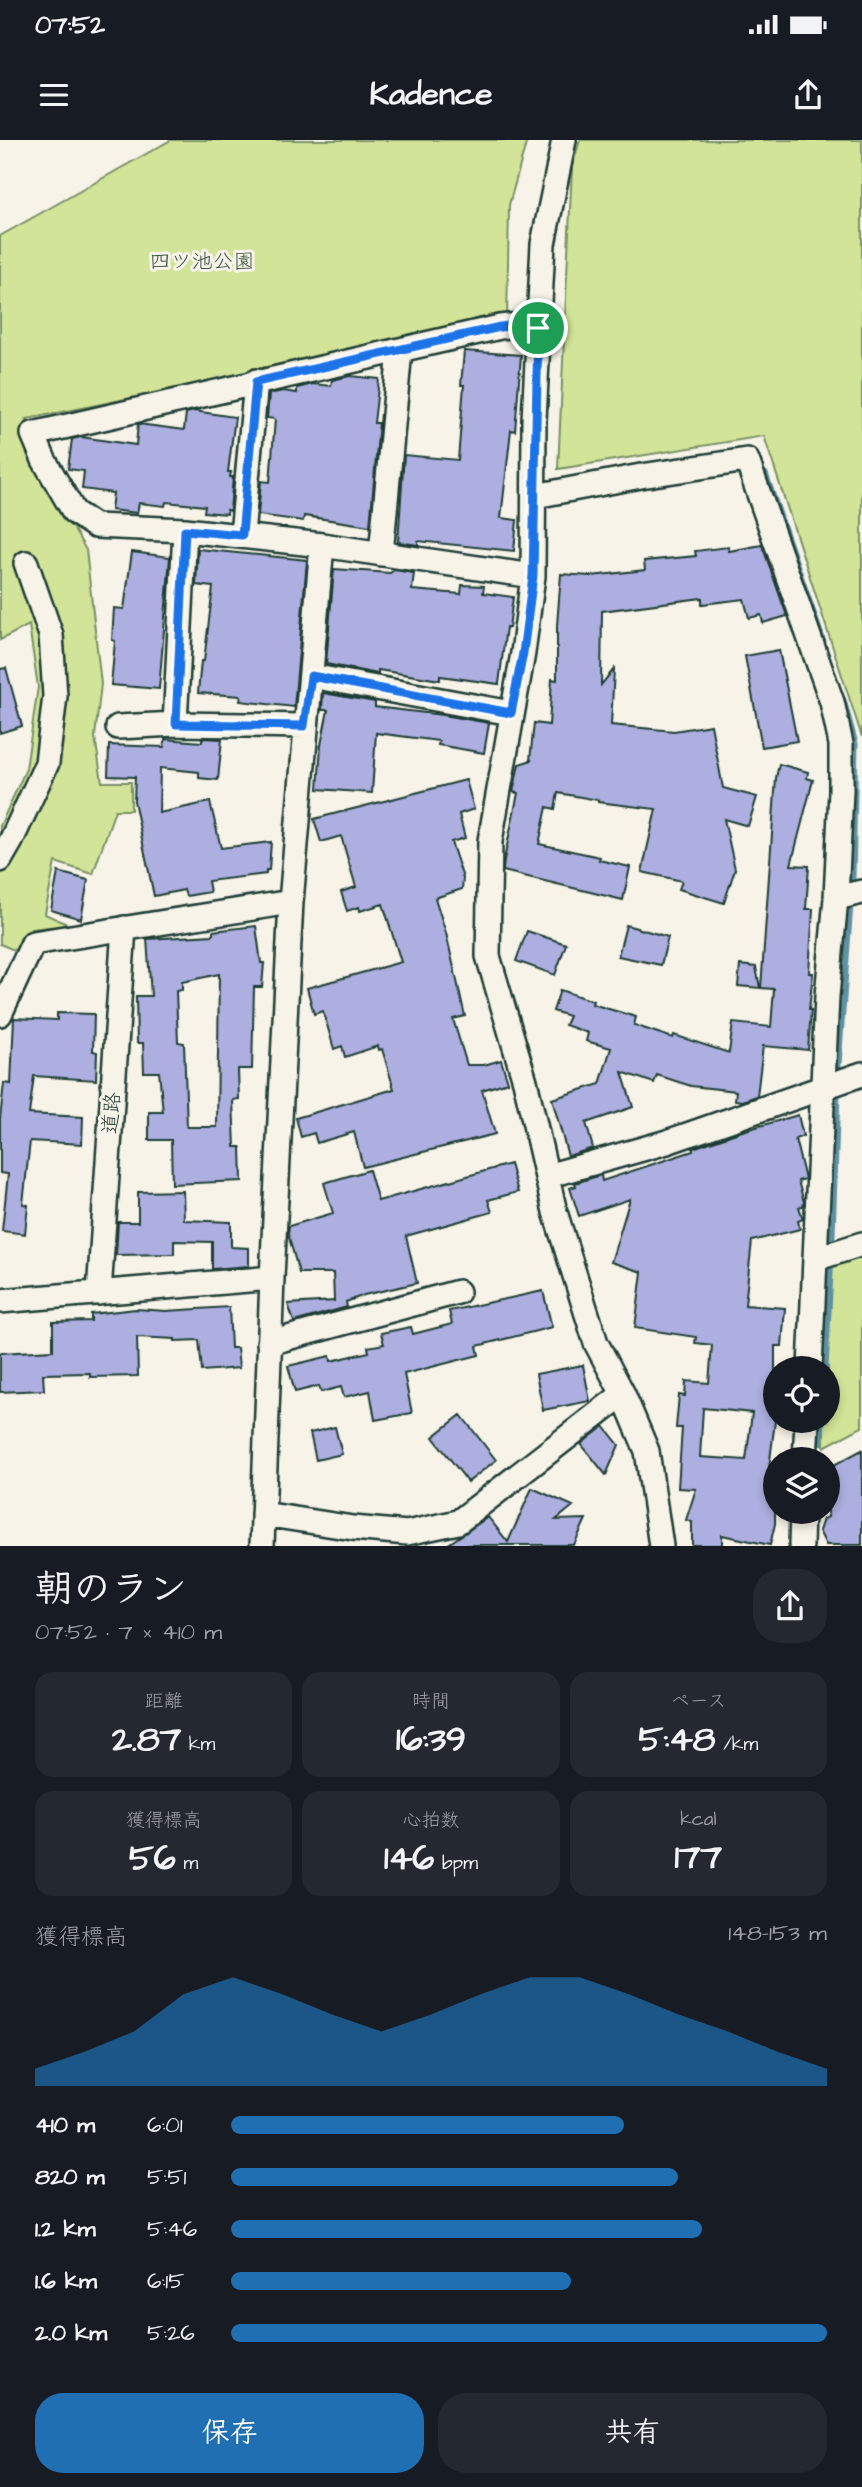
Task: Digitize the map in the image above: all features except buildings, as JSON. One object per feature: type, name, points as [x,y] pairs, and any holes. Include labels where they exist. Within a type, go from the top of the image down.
[{"type":"street","points":[[564,140],[543,244],[534,420],[533,576],[523,653],[490,841],[488,956],[525,1081],[555,1212],[596,1343],[623,1394],[647,1451],[660,1545]]},
{"type":"street","points":[[533,576],[242,535],[95,526],[74,512],[44,460],[33,434],[500,327],[527,324],[538,328]]},
{"type":"street","points":[[381,554],[400,350]]},
{"type":"street","points":[[242,535],[256,382]]},
{"type":"street","points":[[535,496],[747,460],[834,712],[841,744],[841,790],[850,895],[827,996],[841,1081],[836,1252],[813,1356]]},
{"type":"street","points":[[176,724],[185,530]]},
{"type":"street","points":[[262,1545],[290,902],[322,545]]},
{"type":"street","points":[[0,860],[47,763],[55,696],[51,635],[26,563]]},
{"type":"street","points":[[311,676],[511,713]]},
{"type":"street","points":[[118,727],[176,724],[304,726]]},
{"type":"street","points":[[0,1014],[33,943],[290,902]]},
{"type":"street","name":"道路","points":[[99,1293],[124,929]]},
{"type":"street","points":[[547,1176],[667,1142],[841,1081]]},
{"type":"street","points":[[0,1301],[272,1278]]},
{"type":"street","points":[[269,1343],[458,1292]]},
{"type":"street","points":[[263,1514],[353,1528],[407,1533],[458,1522],[623,1394]]},
{"type":"street","points":[[802,1524],[802,1545]]},
{"type":"green space","name":"四ツ池公園","points":[[171,140],[527,140],[509,205],[507,322],[27,419],[41,432],[66,516],[86,550],[101,684],[95,737],[102,782],[131,782],[131,810],[115,810],[93,874],[55,862],[45,914],[69,925],[31,929],[21,953],[0,944],[0,826],[26,769],[38,687],[29,625],[0,640],[0,236]]},
{"type":"green space","points":[[580,140],[862,140],[862,737],[764,436],[558,469],[572,167]]},
{"type":"green space","points":[[862,1256],[862,1427],[824,1447],[824,1433],[840,1433],[840,1356],[825,1356],[826,1270]]},
{"type":"waterway","points":[[765,474],[823,642]]},
{"type":"waterway","points":[[826,1356],[838,1064],[852,878],[855,744],[843,700]]},
{"type":"waterway","points":[[820,1442],[821,1433]]},
{"type":"route","points":[[527,324],[538,328],[534,420],[533,576],[523,653],[511,713],[311,676],[304,726],[176,724],[185,530],[242,535],[256,382],[500,327],[527,324]]}]
